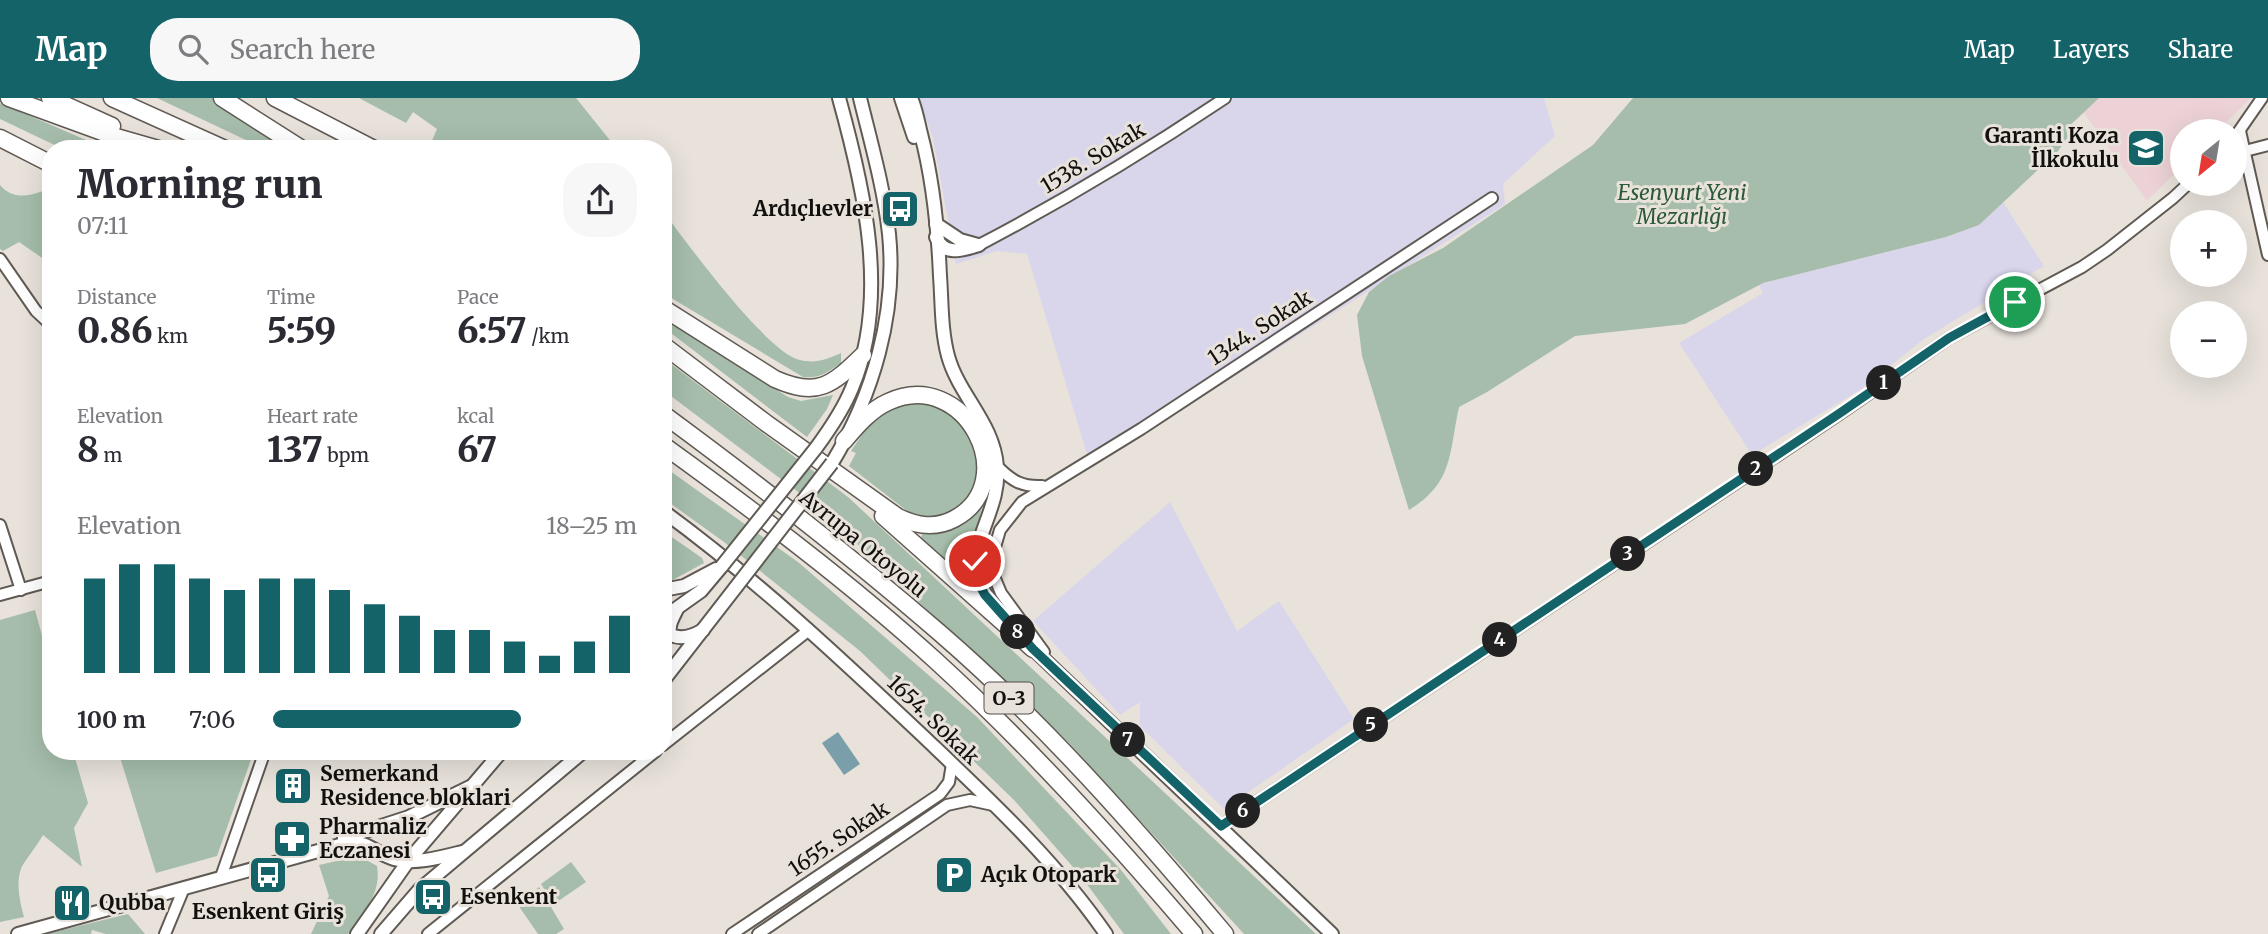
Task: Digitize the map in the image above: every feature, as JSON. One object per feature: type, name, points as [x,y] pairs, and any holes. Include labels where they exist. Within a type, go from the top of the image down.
[{"type":"highway","points":[[9,98],[127,140]]},
{"type":"highway","points":[[50,98],[141,140]]},
{"type":"highway","points":[[113,98],[205,140]]},
{"type":"highway","points":[[222,98],[288,140]]},
{"type":"highway","points":[[275,98],[357,140]]},
{"type":"highway","points":[[0,138],[42,159]]},
{"type":"highway","points":[[672,314],[775,379],[794,387],[804,389],[827,384],[839,378],[863,355]]},
{"type":"highway","points":[[672,352],[898,517],[911,523],[935,525],[946,522],[969,508],[977,497],[984,472],[982,446],[970,421],[957,409],[934,397],[909,396],[887,402],[867,416],[844,441]]},
{"type":"highway","name":"Avrupa Otoyolu","points":[[672,421],[859,566],[941,634],[1077,768],[1179,879],[1225,934]]},
{"type":"highway","name":"Avrupa Otoyolu","points":[[672,452],[786,536],[934,659],[1059,781],[1194,934]]},
{"type":"highway","points":[[843,479],[1033,649]]},
{"type":"main road","points":[[672,612],[701,591],[816,448],[845,403],[863,355],[871,280],[869,233],[863,194],[839,98]]},
{"type":"main road","points":[[672,670],[832,463],[880,355],[891,268],[889,233],[860,98]]},
{"type":"main road","points":[[901,98],[912,128],[931,222],[939,243],[956,252],[979,245]]},
{"type":"main road","points":[[911,98],[925,147],[939,243],[943,334],[958,381],[992,439],[998,467],[992,500],[978,545],[976,573],[985,595],[1033,649],[1332,934]]},
{"type":"main road","points":[[936,223],[960,240],[979,245]]},
{"type":"main road","points":[[672,518],[716,550]]},
{"type":"main road","points":[[672,524],[716,550]]},
{"type":"main road","name":"1654. Sokak","points":[[716,550],[809,630],[952,764],[1061,875],[1106,934]]},
{"type":"main road","points":[[672,588],[684,586],[722,566]]},
{"type":"main road","points":[[672,621],[677,609]]},
{"type":"main road","points":[[672,635],[686,637],[707,627]]},
{"type":"main road","points":[[357,934],[409,860],[494,760]]},
{"type":"main road","points":[[381,934],[420,889],[573,760]]},
{"type":"main road","points":[[221,877],[409,817],[470,787]]},
{"type":"main road","points":[[18,934],[347,843],[364,843],[392,859],[409,860],[462,852]]},
{"type":"main road","points":[[382,897],[388,870],[383,855]]},
{"type":"street","name":"1538. Sokak","points":[[979,245],[1028,219],[1182,127],[1225,98]]},
{"type":"street","points":[[2247,120],[2262,98]]},
{"type":"street","points":[[2247,150],[2268,145]]},
{"type":"street","points":[[2247,160],[2268,252]]},
{"type":"street","points":[[1221,826],[1949,338],[2099,256],[2176,196]]},
{"type":"street","name":"1344. Sokak","points":[[1058,672],[1001,593],[993,574],[992,558],[1000,530],[1022,502],[1141,429],[1492,198]]},
{"type":"street","points":[[2256,201],[2268,198]]},
{"type":"street","points":[[0,259],[42,317]]},
{"type":"street","points":[[998,467],[1009,479],[1019,484],[1045,486]]},
{"type":"street","points":[[0,525],[22,590]]},
{"type":"street","points":[[0,595],[42,584]]},
{"type":"street","points":[[672,738],[809,630]]},
{"type":"street","points":[[221,877],[262,760]]},
{"type":"street","points":[[428,934],[645,760]]},
{"type":"street","name":"1655. Sokak","points":[[732,934],[940,794],[949,782],[952,764]]},
{"type":"street","name":"1655. Sokak","points":[[758,934],[947,805],[970,800],[993,805]]},
{"type":"street","points":[[165,934],[184,888]]},
{"type":"shaded area","points":[[918,98],[1544,98],[1555,136],[1503,184],[1505,204],[1091,468],[1027,254],[997,251],[956,264],[933,138]]},
{"type":"shaded area","name":"Garanti Koza İlkokulu","points":[[2060,98],[2251,98],[2229,119],[2170,119],[2170,178],[2147,201],[2084,113],[2066,129]]},
{"type":"shaded area","points":[[2003,202],[2044,266],[1924,339],[1860,390],[1752,455],[1679,343],[1763,293],[1759,285],[1763,283],[1946,237],[1979,225]]},
{"type":"shaded area","points":[[1170,502],[1237,631],[1279,601],[1354,719],[1224,809],[1140,726],[1140,702],[1120,715],[1033,621]]},
{"type":"green space","points":[[157,98],[212,98],[277,140],[246,140]]},
{"type":"green space","points":[[359,98],[576,98],[610,140],[432,140],[437,129],[413,112],[406,123]]},
{"type":"green space","name":"Esenyurt Yeni Mezarlığı","points":[[1633,98],[2099,98],[2066,129],[2068,137],[2058,151],[1979,225],[1946,237],[1763,283],[1685,324],[1575,336],[1459,407],[1451,452],[1442,477],[1424,500],[1409,510],[1362,356],[1357,315],[1369,292],[1389,276],[1443,248],[1593,145]]},
{"type":"green space","points":[[0,103],[86,140],[44,140],[0,119]]},
{"type":"green space","points":[[0,185],[15,195],[31,195],[42,191],[42,258],[19,242],[3,251],[0,249]]},
{"type":"green space","points":[[672,223],[748,318],[786,353],[800,360],[816,361],[841,353],[841,363],[827,372],[819,376],[803,377],[672,298]]},
{"type":"green space","points":[[672,325],[788,397],[801,401],[833,395],[827,409],[807,437],[672,334]]},
{"type":"green space","points":[[672,365],[848,497],[1316,934],[1244,934],[1070,744],[838,526],[838,522],[672,397]]},
{"type":"green space","points":[[911,403],[938,407],[960,421],[972,439],[978,463],[972,494],[950,513],[937,518],[911,514],[849,466],[856,453],[851,451],[870,426],[890,411]]},
{"type":"green space","points":[[672,472],[798,562],[977,717],[1121,870],[1171,934],[1124,934],[1080,875],[1014,800],[860,651],[724,542],[672,504]]},
{"type":"green space","points":[[984,499],[970,556],[972,577],[969,580],[921,538],[923,531]]},
{"type":"green space","points":[[672,537],[702,558],[704,563],[672,580]]},
{"type":"green space","points":[[35,610],[42,635],[42,760],[76,760],[88,803],[74,828],[82,867],[43,835],[24,863],[19,876],[24,917],[0,922],[0,620]]},
{"type":"green space","points":[[121,760],[251,760],[217,856],[156,873]]},
{"type":"green space","points":[[359,856],[377,866],[377,885],[370,902],[348,934],[311,934],[329,896],[319,865]]},
{"type":"green space","points":[[571,862],[586,882],[554,904],[541,884]]},
{"type":"green space","points":[[539,887],[564,929],[556,934],[538,934],[518,905]]},
{"type":"green space","points":[[128,914],[145,934],[106,934],[92,930],[91,934],[46,934]]},
{"type":"water","points":[[838,732],[860,764],[844,775],[822,743]]},
{"type":"place","name":"Garanti Koza İlkokulu","points":[[2146,148]]},
{"type":"place","name":"Ardıçlıevler","points":[[900,209]]},
{"type":"place","name":"Semerkand Residence bloklari","points":[[293,786]]},
{"type":"place","name":"Pharmaliz Eczanesi","points":[[292,839]]},
{"type":"place","name":"Esenkent Giriş","points":[[268,875]]},
{"type":"place","name":"Açık Otopark","points":[[954,875]]},
{"type":"place","name":"Esenkent","points":[[433,897]]},
{"type":"place","name":"Qubba","points":[[72,903]]},
{"type":"route","points":[[975,561],[979,584],[985,595],[1033,649],[1221,826],[1949,338],[2015,302]]}]
